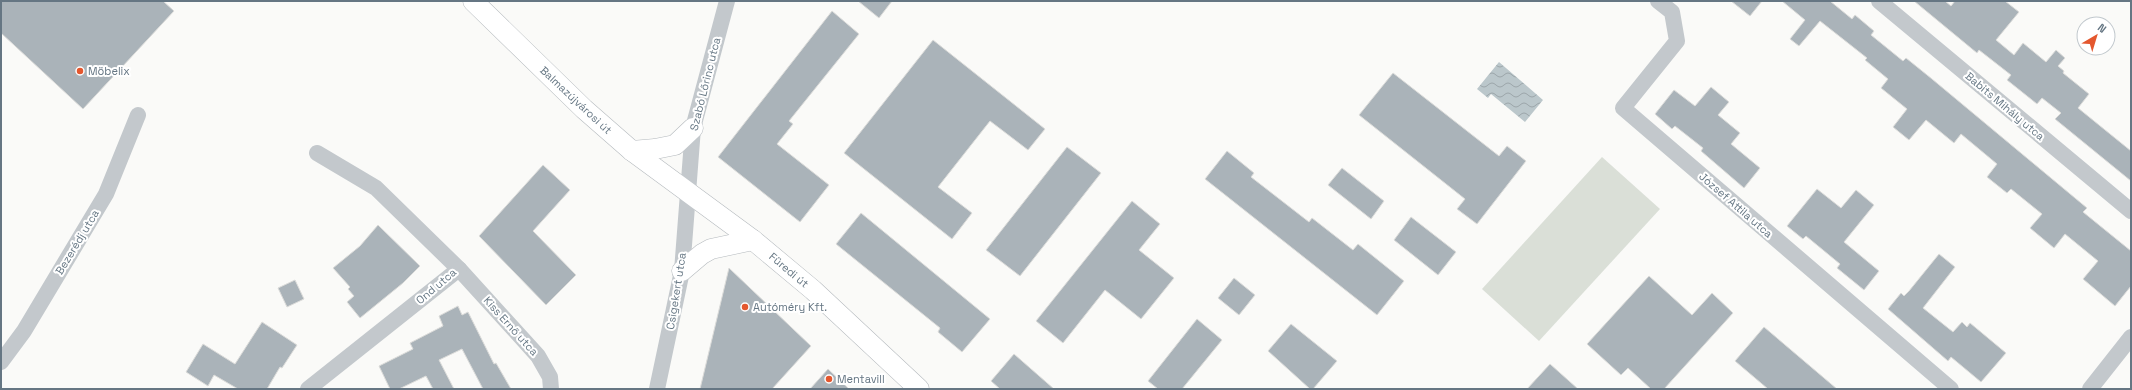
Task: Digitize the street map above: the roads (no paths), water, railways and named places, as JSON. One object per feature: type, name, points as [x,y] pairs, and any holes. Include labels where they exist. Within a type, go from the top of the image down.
[{"type":"main road","name":"Balmazújvárosi út","points":[[473,1],[584,109],[632,151],[687,192]]},
{"type":"main road","points":[[632,151],[655,150],[675,145],[693,128]]},
{"type":"main road","name":"Füredi út","points":[[687,192],[754,240],[813,290],[919,389]]},
{"type":"main road","points":[[682,271],[702,254],[711,249],[754,240]]},
{"type":"street","name":"Szabó Lőrinc utca","points":[[687,192],[693,128],[727,1]]},
{"type":"street","name":"József Attila utca","points":[[1658,1],[1672,12],[1677,41],[1623,108],[1951,389]]},
{"type":"street","name":"Babits Mihály utca","points":[[1879,1],[2131,211]]},
{"type":"street","name":"Bezerédj utca","points":[[1,362],[24,331],[106,194],[138,114]]},
{"type":"street","name":"Ond utca","points":[[308,389],[459,269],[376,188],[317,153]]},
{"type":"street","name":"Csigekert utca","points":[[657,389],[682,271],[687,192]]},
{"type":"street","name":"Kiss Ernő utca","points":[[459,269],[538,356],[550,377],[551,389]]},
{"type":"street","points":[[2090,389],[2131,337]]},
{"type":"water","points":[[1499,62],[1543,100],[1525,122],[1491,94],[1488,98],[1477,89]]},
{"type":"place","name":"Möbelix","points":[[80,71]]},
{"type":"place","name":"Autóméry Kft.","points":[[745,307]]},
{"type":"place","name":"Mentavill","points":[[829,379]]}]
